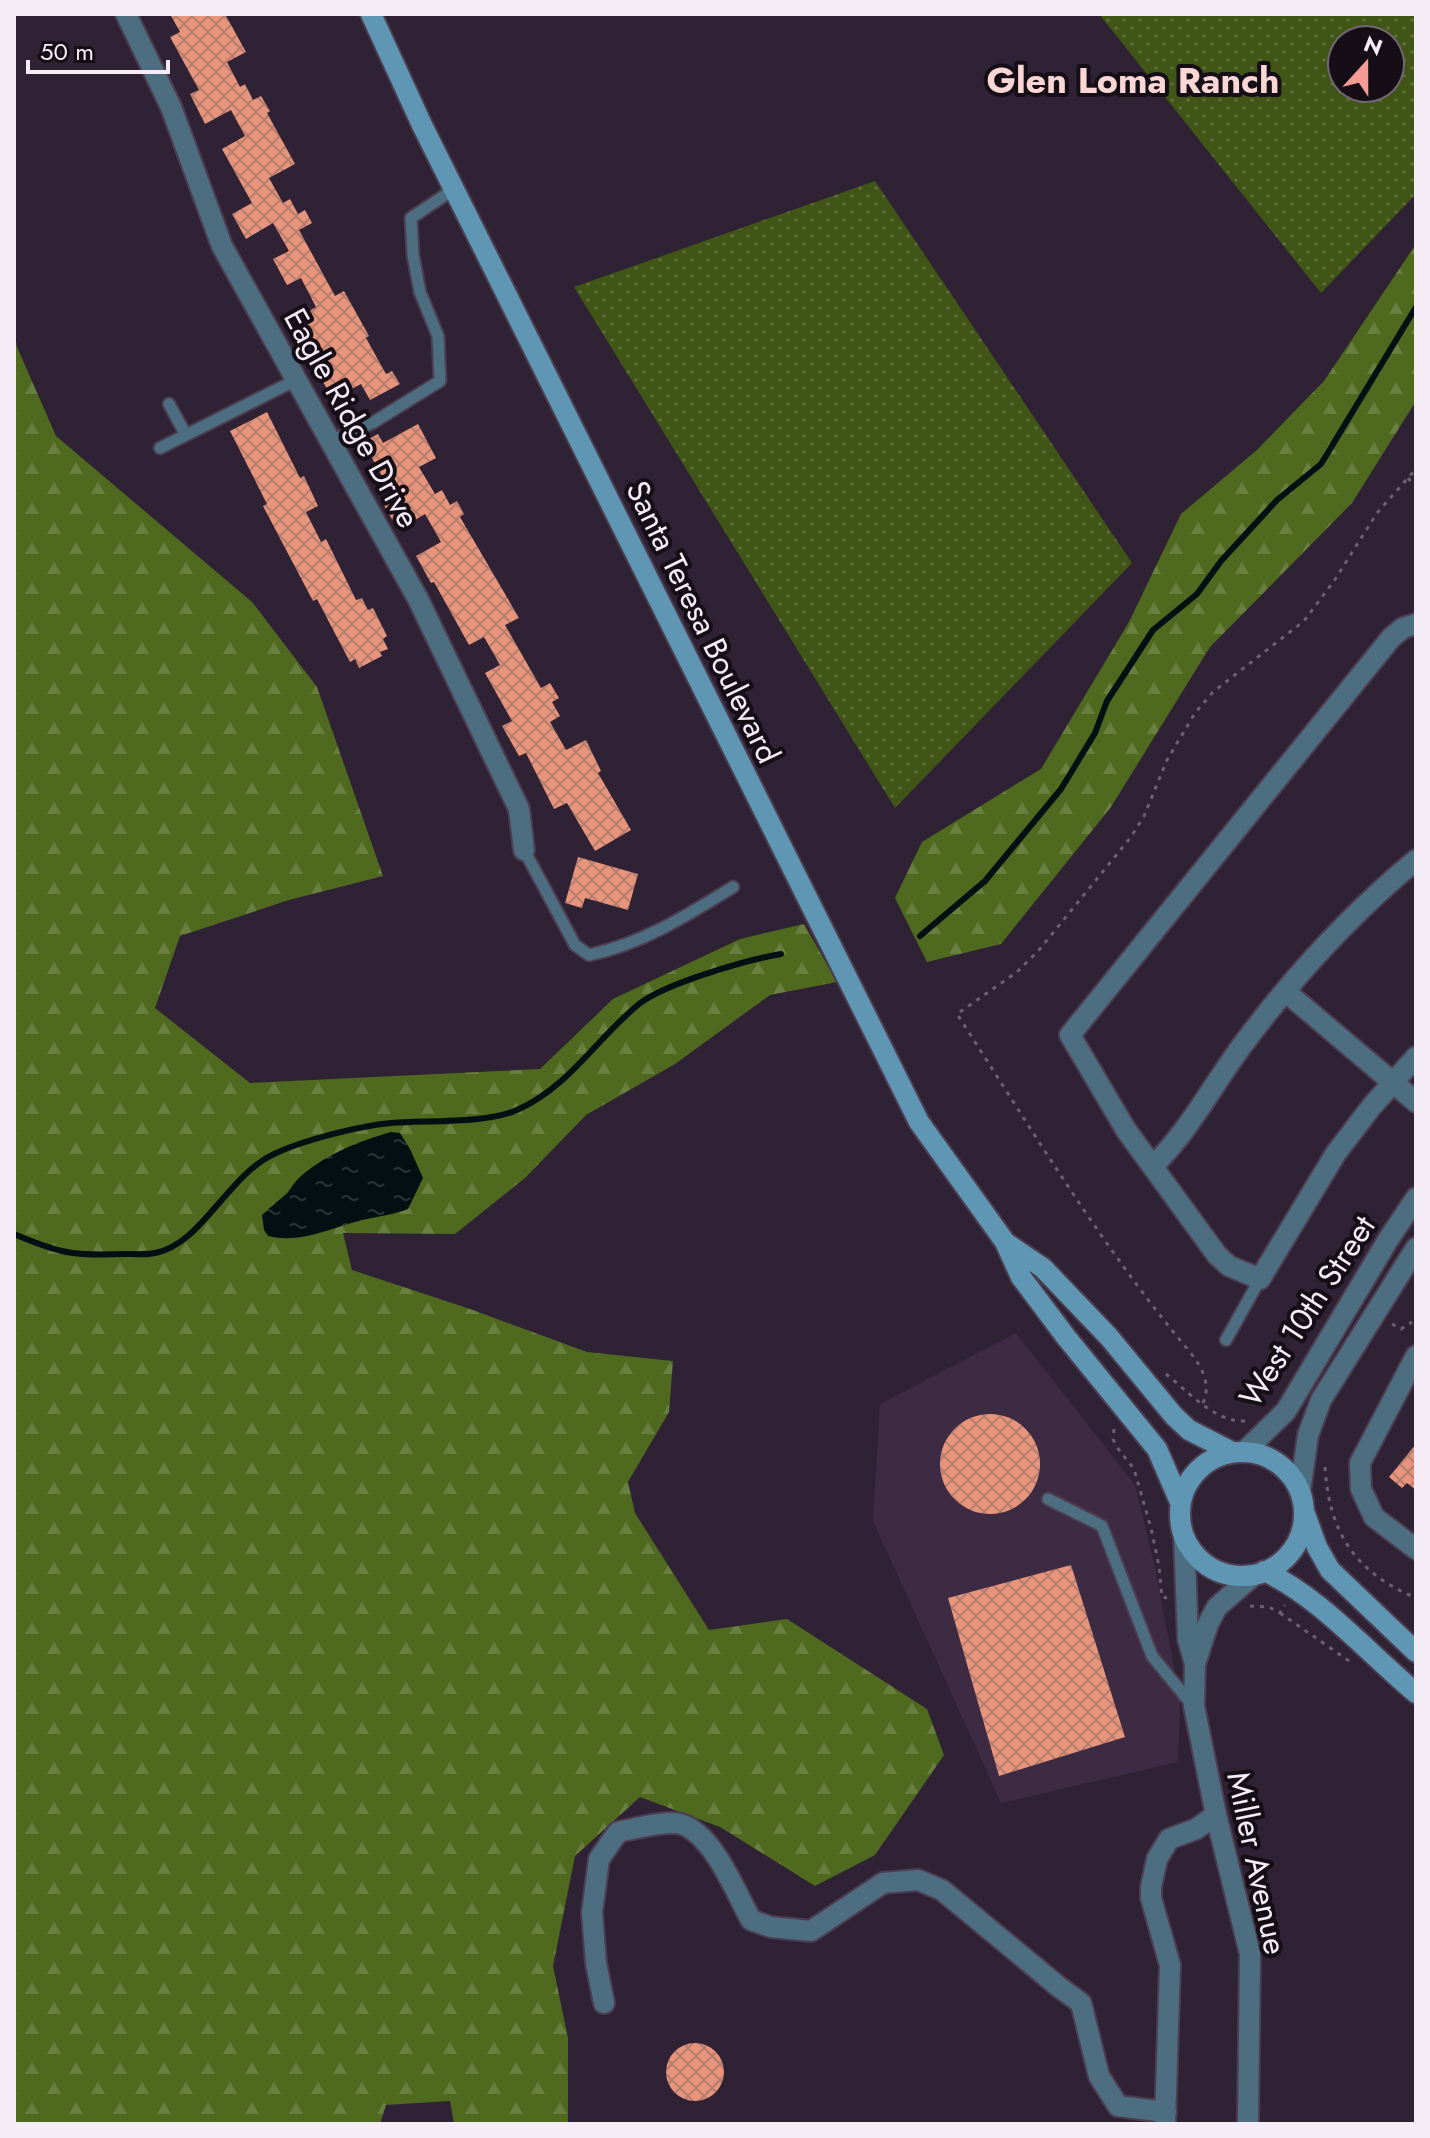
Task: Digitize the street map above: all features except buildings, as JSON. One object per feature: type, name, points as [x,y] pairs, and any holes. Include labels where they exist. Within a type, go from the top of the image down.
[{"type":"main road","name":"Santa Teresa Boulevard","points":[[371,14],[454,189],[919,1122],[1005,1242],[1021,1277],[1157,1449],[1180,1502]]},
{"type":"main road","name":"Santa Teresa Boulevard","points":[[1005,1242],[1043,1268],[1109,1337],[1189,1430],[1238,1452]]},
{"type":"main road","points":[[1302,1502],[1300,1535],[1294,1549],[1284,1560],[1259,1573],[1236,1576],[1211,1568],[1199,1560],[1184,1537],[1180,1524],[1180,1502],[1188,1482],[1202,1466],[1238,1452],[1255,1453],[1278,1463],[1287,1471],[1302,1502],[1317,1547],[1330,1570],[1416,1652]]},
{"type":"main road","points":[[1259,1573],[1283,1580],[1313,1601],[1416,1693]]},
{"type":"street","name":"Eagle Ridge Drive","points":[[126,14],[171,107],[222,246],[418,599],[519,809],[524,850]]},
{"type":"street","points":[[1416,624],[1403,628],[1391,638],[1070,1035],[1126,1130],[1217,1255],[1229,1266],[1260,1279],[1336,1153],[1416,1057]]},
{"type":"street","points":[[1153,1166],[1170,1149],[1244,1042],[1286,992],[1351,919],[1416,860]]},
{"type":"street","points":[[1286,992],[1416,1102]]},
{"type":"street","name":"West 10th Street","points":[[1238,1452],[1286,1411],[1416,1198]]},
{"type":"street","name":"West 10th Street","points":[[1302,1502],[1308,1435],[1321,1400],[1416,1248]]},
{"type":"street","points":[[1416,1356],[1360,1463],[1361,1489],[1374,1517],[1416,1549]]},
{"type":"street","name":"Miller Avenue","points":[[1184,1537],[1188,1639],[1195,1664]]},
{"type":"street","name":"Miller Avenue","points":[[1248,2124],[1250,1954],[1216,1815],[1194,1706],[1195,1664],[1208,1624],[1217,1607],[1259,1573]]},
{"type":"street","points":[[604,2003],[596,1963],[592,1913],[599,1859],[618,1832],[680,1823],[702,1836],[751,1920],[771,1927],[811,1931],[883,1883],[918,1880],[942,1890],[1081,2003],[1099,2076],[1118,2106],[1166,2118],[1170,1965],[1151,1898],[1151,1887],[1157,1859],[1169,1839],[1196,1829],[1216,1815]]},
{"type":"lane","points":[[330,441],[374,422],[440,381],[438,336],[420,292],[413,255],[411,218],[454,189]]},
{"type":"lane","points":[[160,448],[296,380]]},
{"type":"lane","points":[[169,404],[186,435]]},
{"type":"lane","points":[[524,850],[575,945],[589,955],[611,951],[671,925],[733,887]]},
{"type":"lane","points":[[1226,1340],[1260,1279]]},
{"type":"lane","points":[[1048,1499],[1102,1526],[1152,1656],[1194,1706]]},
{"type":"path","points":[[1408,478],[1416,487]]},
{"type":"path","points":[[1392,1324],[1401,1329],[1412,1322]]},
{"type":"path","points":[[1203,1403],[1232,1421],[1256,1419]]},
{"type":"path","points":[[1206,1420],[1213,1411]]},
{"type":"path","points":[[1114,1426],[1113,1439],[1134,1469],[1151,1528],[1162,1597],[1177,1598]]},
{"type":"path","points":[[1324,1458],[1328,1491],[1348,1549],[1365,1567],[1416,1598]]},
{"type":"path","points":[[1248,1607],[1269,1607],[1280,1613],[1285,1603]]},
{"type":"shaded area","points":[[1016,1333],[1135,1485],[1155,1567],[1180,1700],[1178,1762],[1001,1803],[873,1521],[880,1404]]},
{"type":"green space","points":[[1099,14],[1416,14],[1416,194],[1321,293]]},
{"type":"green space","points":[[875,181],[1132,563],[895,808],[574,287]]},
{"type":"green space","points":[[1416,244],[1416,401],[1352,503],[1210,647],[1111,807],[1001,944],[927,962],[895,898],[922,842],[1041,769],[1129,622],[1181,514],[1257,450],[1324,381]]},
{"type":"green space","points":[[14,332],[17,347],[56,436],[252,602],[317,687],[383,876],[289,900],[180,936],[155,1008],[250,1083],[540,1069],[613,999],[740,939],[804,924],[837,982],[770,995],[675,1064],[586,1115],[525,1178],[455,1234],[343,1233],[352,1270],[587,1352],[673,1361],[669,1412],[628,1482],[635,1513],[709,1630],[787,1619],[927,1709],[944,1755],[875,1855],[815,1886],[720,1827],[640,1797],[575,1856],[553,1966],[568,2038],[568,2124],[454,2124],[450,2101],[386,2105],[380,2124],[14,2124]]},
{"type":"water","points":[[391,1132],[400,1133],[423,1178],[408,1209],[308,1236],[268,1236],[262,1215],[307,1171],[341,1150]]},
{"type":"waterway","points":[[920,936],[985,881],[1061,789],[1095,733],[1107,701],[1153,630],[1197,594],[1221,561],[1277,500],[1321,464],[1416,307]]},
{"type":"waterway","points":[[14,1234],[56,1250],[80,1254],[155,1253],[187,1237],[242,1177],[274,1154],[315,1139],[363,1127],[489,1118],[517,1110],[552,1089],[624,1017],[651,996],[707,973],[781,954]]},
{"type":"district","name":"Glen Loma Ranch","points":[[1133,80]]}]
